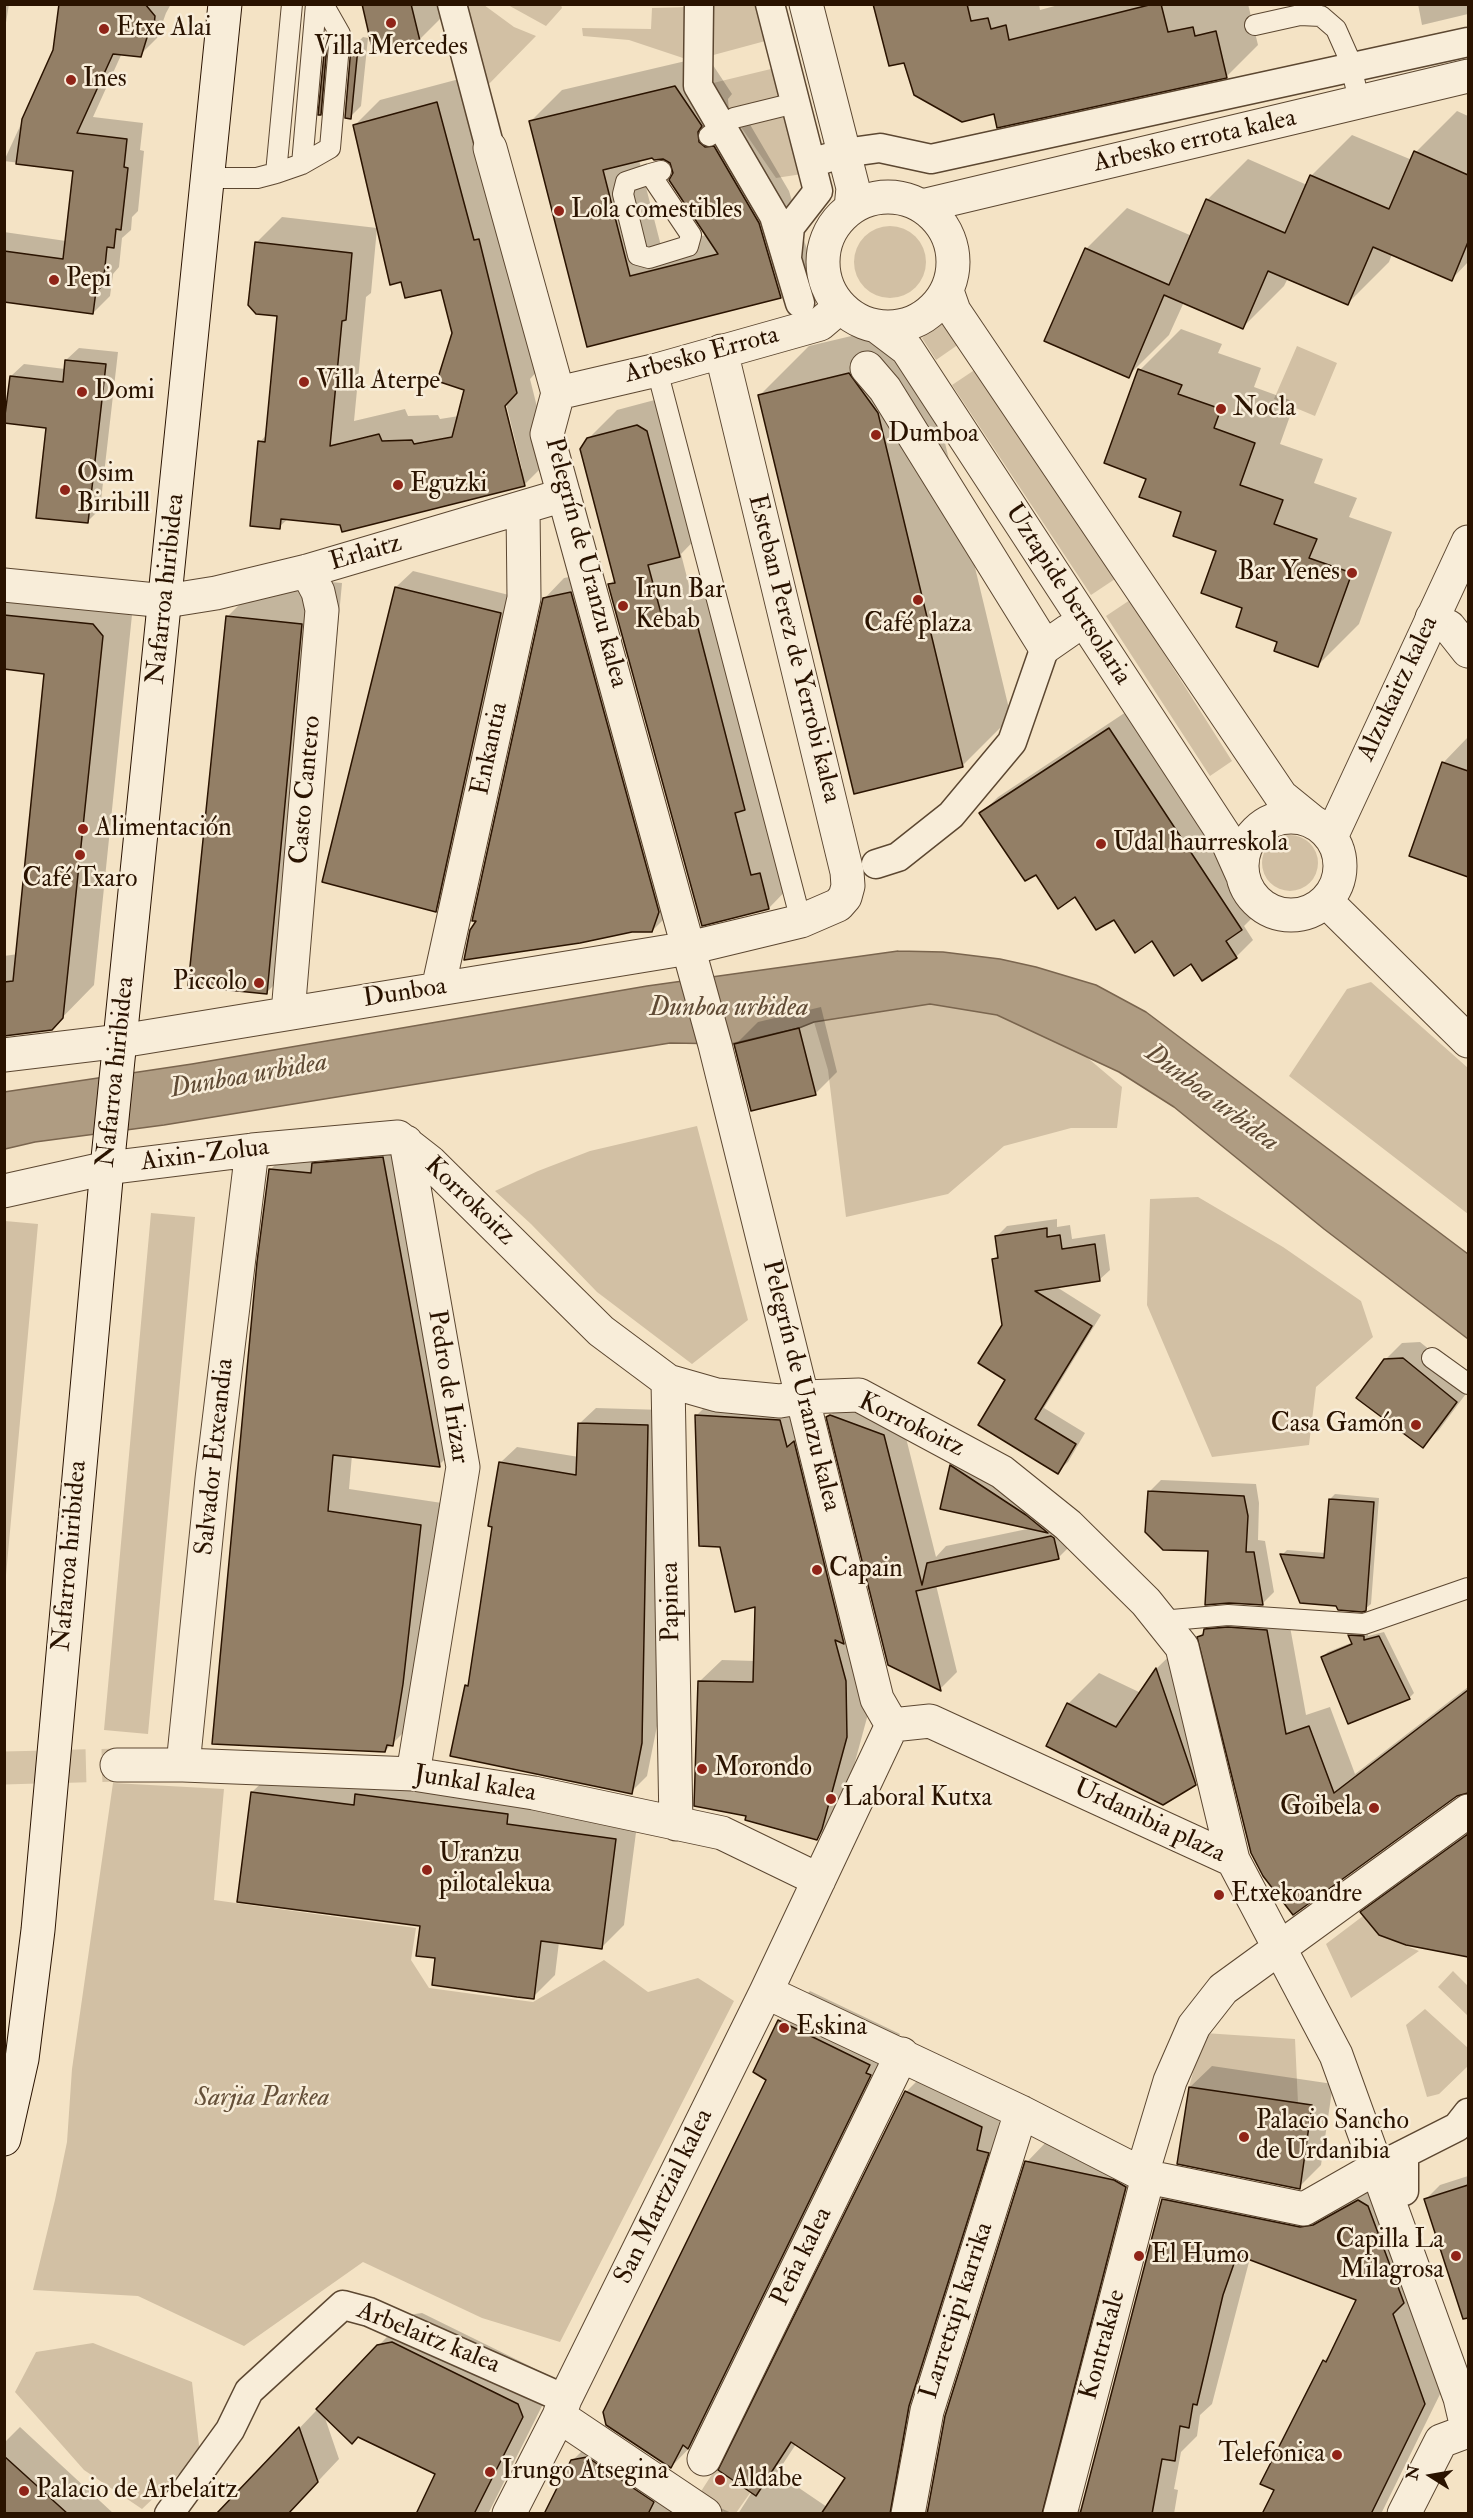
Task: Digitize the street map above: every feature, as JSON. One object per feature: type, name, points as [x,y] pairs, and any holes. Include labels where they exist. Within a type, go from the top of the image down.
[{"type":"street","name":"Nafarroa hiribidea","points":[[4,2139],[22,2059],[38,1930],[107,1168],[225,4]]},
{"type":"street","points":[[452,4],[558,393]]},
{"type":"street","points":[[699,4],[698,86],[774,216],[800,303]]},
{"type":"street","points":[[770,4],[818,191],[790,227],[787,259]]},
{"type":"street","points":[[806,4],[853,188],[850,208]]},
{"type":"street","points":[[811,162],[844,153],[880,148],[931,159],[1468,42]]},
{"type":"street","name":"Arbesko errota kalea","points":[[922,206],[1468,76]]},
{"type":"street","points":[[886,196],[905,198],[922,206],[937,218],[947,235],[953,253],[953,273],[947,291],[935,308],[918,320],[899,327],[878,327],[851,316],[840,307],[829,291],[823,273],[823,255],[828,237],[837,221],[850,208],[868,200],[886,196]]},
{"type":"street","points":[[947,291],[954,311],[1281,796],[1322,830],[1338,853],[1340,870],[1335,887],[1326,901],[1313,910],[1299,915],[1283,915],[1269,910],[1256,901],[1247,889],[1242,874],[1242,859],[1246,844],[1256,831],[1268,822],[1291,817],[1322,830]]},
{"type":"street","name":"Arbesko Errota","points":[[558,393],[657,370],[820,324],[840,307]]},
{"type":"street","name":"Uztapide bertsolaria","points":[[878,327],[907,349],[1225,836],[1242,874]]},
{"type":"street","name":"Esteban Perez de Yerrobi kalea","points":[[692,960],[801,921],[838,905],[845,897],[848,886],[847,872],[721,351]]},
{"type":"street","points":[[867,368],[885,389],[1056,639],[1012,742],[951,814],[898,857],[876,864]]},
{"type":"street","name":"Pelegrín de Uranzu kalea","points":[[558,393],[547,434],[715,1045],[878,1699],[892,1725]]},
{"type":"street","name":"Erlaitz","points":[[4,585],[166,601],[216,593],[307,571],[564,495]]},
{"type":"street","name":"Enkantia","points":[[438,989],[524,598],[524,508]]},
{"type":"street","name":"Alzukaitz kalea","points":[[1322,830],[1432,618],[1468,542]]},
{"type":"street","name":"Casto Cantero","points":[[288,1013],[322,610],[318,592],[307,571]]},
{"type":"street","points":[[1432,618],[1449,627],[1468,651]]},
{"type":"street","points":[[1326,901],[1468,1041]]},
{"type":"street","name":"Dunboa","points":[[4,1055],[121,1041],[438,989],[692,960]]},
{"type":"street","name":"Aixin-Zolua","points":[[4,1191],[107,1168],[252,1150],[399,1137],[406,1142]]},
{"type":"street","name":"Korrokoitz","points":[[406,1142],[430,1162],[601,1331],[668,1380],[717,1395],[780,1401],[804,1397],[859,1395],[1002,1472],[1068,1525],[1146,1602],[1182,1647],[1233,1860]]},
{"type":"street","name":"Pedro de Irizar","points":[[406,1142],[463,1467],[413,1774]]},
{"type":"street","name":"Salvador Etxeandia","points":[[183,1765],[212,1479],[252,1150]]},
{"type":"street","name":"Papinea","points":[[668,1380],[676,1824]]},
{"type":"street","name":"Urdanibia plaza","points":[[892,1725],[930,1720],[1233,1860],[1390,2161],[1464,2397],[1468,2432]]},
{"type":"street","points":[[819,1880],[892,1725]]},
{"type":"street","name":"Junkal kalea","points":[[117,1765],[183,1765],[413,1774],[534,1792],[722,1833],[819,1880]]},
{"type":"street","points":[[1145,2175],[1170,2081],[1194,2026],[1223,1989],[1468,1811]]},
{"type":"street","name":"San Martzial kalea","points":[[508,2514],[819,1880]]},
{"type":"street","points":[[766,1992],[1021,2112],[1145,2175],[1304,2209],[1457,2127],[1468,2113]]},
{"type":"street","name":"Peña kalea","points":[[704,2459],[902,2055]]},
{"type":"street","name":"Larretxipi karrika","points":[[908,2514],[927,2410],[1021,2112]]},
{"type":"street","points":[[1390,2161],[1404,2191]]},
{"type":"street","name":"Kontrakale","points":[[1060,2514],[1145,2175]]},
{"type":"street","name":"Arbelaitz kalea","points":[[169,2514],[230,2430],[249,2391],[343,2305],[369,2313],[562,2408]]},
{"type":"street","points":[[562,2408],[705,2514]]},
{"type":"street","points":[[1404,2514],[1441,2441],[1468,2432]]},
{"type":"lane","points":[[276,173],[292,4]]},
{"type":"lane","points":[[302,164],[316,4]]},
{"type":"lane","points":[[208,178],[257,178],[302,164],[330,148],[340,34],[323,4]]},
{"type":"lane","points":[[1255,25],[1300,15],[1321,16],[1336,29],[1352,69],[1360,103]]},
{"type":"lane","points":[[709,136],[734,118],[795,103]]},
{"type":"lane","points":[[657,370],[801,921]]},
{"type":"lane","points":[[1432,1358],[1468,1384]]},
{"type":"lane","points":[[1161,1621],[1228,1615],[1364,1624],[1468,1588]]},
{"type":"green space","points":[[462,5],[484,5],[514,27],[536,36],[486,87]]},
{"type":"green space","points":[[508,5],[561,5],[562,8],[546,26]]},
{"type":"green space","points":[[759,5],[769,40],[706,57],[708,6]]},
{"type":"green space","points":[[690,7],[689,60],[629,40],[583,36],[582,28],[651,29],[652,8]]},
{"type":"green space","points":[[775,68],[781,98],[729,110],[713,83]]},
{"type":"green space","points":[[787,116],[802,174],[776,178],[741,127]]},
{"type":"green space","points":[[890,226],[910,232],[920,242],[926,262],[920,282],[910,292],[890,298],[870,292],[860,282],[854,262],[860,242],[870,232]]},
{"type":"green space","points":[[944,320],[959,344],[936,360],[922,338]]},
{"type":"green space","points":[[1297,346],[1337,363],[1315,416],[1274,399]]},
{"type":"green space","points":[[976,369],[1115,579],[1091,595],[952,385]]},
{"type":"green space","points":[[1130,600],[1232,761],[1210,776],[1106,616]]},
{"type":"green space","points":[[1290,835],[1305,840],[1313,848],[1318,863],[1313,878],[1305,886],[1290,891],[1275,886],[1267,878],[1262,863],[1267,848],[1275,840]]},
{"type":"green space","points":[[1371,982],[1468,1068],[1468,1214],[1289,1076],[1347,989]]},
{"type":"green space","points":[[930,1004],[997,1015],[1083,1054],[1122,1087],[1117,1128],[1071,1128],[1004,1146],[948,1194],[846,1217],[828,1070],[814,1022]]},
{"type":"green space","points":[[697,1126],[748,1320],[692,1364],[597,1292],[531,1224],[495,1191],[590,1151]]},
{"type":"green space","points":[[1198,1197],[1283,1247],[1361,1301],[1373,1337],[1316,1387],[1309,1445],[1212,1457],[1147,1305],[1150,1199]]},
{"type":"green space","points":[[151,1213],[195,1217],[148,1734],[104,1730]]},
{"type":"green space","points":[[4,1221],[38,1224],[5,1586]]},
{"type":"green space","name":"Sarjia Parkea","points":[[113,1783],[224,1789],[214,1900],[416,1928],[411,1960],[429,1988],[533,2002],[604,1960],[648,1992],[698,1978],[734,2001],[560,2342],[482,2318],[363,2262],[244,2346],[138,2296],[33,2290],[67,2142],[72,2069]]},
{"type":"green space","points":[[1363,1916],[1379,1935],[1419,1951],[1351,1998],[1326,1944]]},
{"type":"green space","points":[[1453,1971],[1468,1986],[1468,2016],[1438,1987]]},
{"type":"green space","points":[[1425,2009],[1468,2048],[1468,2066],[1439,2094],[1427,2097],[1406,2025]]},
{"type":"green space","points":[[1204,2033],[1295,2039],[1298,2103],[1189,2087]]},
{"type":"green space","points":[[93,2343],[192,2382],[200,2454],[142,2509],[84,2470],[15,2392],[36,2352]]},
{"type":"green space","name":"Aldabe","points":[[716,2468],[750,2493],[736,2513],[726,2513],[698,2496]]},
{"type":"water","name":"Dunboa urbidea","points":[[898,951],[943,952],[1000,959],[1036,967],[1096,985],[1146,1012],[1468,1254],[1468,1339],[1324,1229],[1174,1107],[1119,1072],[997,1015],[930,1004],[814,1022],[799,1028],[731,1044],[670,1043],[164,1125],[35,1142],[5,1149],[4,1092],[192,1064],[647,986]]},
{"type":"building","points":[[59,4],[145,4],[155,16],[154,26],[149,31],[141,57],[113,54],[77,133],[127,139],[124,167],[128,168],[121,230],[116,229],[114,248],[107,247],[103,286],[96,291],[93,314],[4,302],[4,251],[63,259],[73,171],[16,164],[22,119],[53,50]]},
{"type":"building","name":"Villa Mercedes","points":[[362,4],[411,4],[420,41],[373,52]]},
{"type":"building","points":[[873,4],[967,4],[971,21],[988,18],[991,29],[1006,25],[1009,40],[1153,4],[1161,4],[1168,32],[1193,27],[1195,36],[1216,31],[1227,78],[997,128],[994,114],[962,122],[914,95],[904,63],[889,66]]},
{"type":"building","points":[[325,44],[327,45],[321,115],[318,115]]},
{"type":"building","points":[[351,47],[358,48],[351,119],[345,118]]},
{"type":"building","points":[[675,86],[702,126],[698,132],[699,142],[705,147],[714,146],[759,223],[781,298],[587,347],[529,121]],"holes":[[[652,158],[654,160],[663,159],[670,163],[673,173],[669,180],[718,254],[630,276],[603,170]]]},
{"type":"building","points":[[437,102],[474,240],[479,239],[517,393],[505,406],[525,486],[342,532],[340,525],[281,519],[280,529],[250,526],[258,441],[265,442],[277,316],[256,314],[248,305],[255,242],[352,253],[346,320],[342,321],[330,446],[379,434],[382,441],[412,440],[414,444],[452,437],[464,390],[437,381],[452,333],[441,290],[405,298],[401,282],[390,285],[353,125]]},
{"type":"building","points":[[1414,151],[1468,175],[1468,242],[1452,281],[1373,247],[1348,305],[1268,271],[1243,329],[1164,295],[1129,378],[1044,341],[1085,248],[1169,285],[1206,199],[1285,233],[1310,175],[1389,209]]},
{"type":"building","points":[[65,360],[106,364],[88,523],[36,518],[46,428],[4,423],[10,376],[63,382]]},
{"type":"building","points":[[1138,369],[1182,385],[1178,394],[1221,409],[1214,428],[1255,443],[1240,485],[1283,500],[1274,524],[1317,539],[1309,558],[1352,573],[1318,667],[1274,651],[1277,642],[1236,627],[1242,608],[1201,593],[1216,551],[1173,536],[1181,512],[1139,497],[1146,479],[1104,463]]},
{"type":"building","points":[[849,373],[878,413],[963,767],[854,794],[758,395]]},
{"type":"building","points":[[637,425],[647,431],[680,557],[648,565],[665,628],[696,620],[745,810],[735,813],[751,875],[760,873],[769,909],[702,926],[608,584],[615,583],[580,449],[587,438]]},
{"type":"building","points":[[395,587],[501,613],[436,912],[322,882]]},
{"type":"building","points":[[571,592],[659,912],[652,932],[632,932],[580,943],[464,960],[470,930],[476,921],[472,921],[543,598]]},
{"type":"building","points":[[4,615],[93,624],[103,636],[63,1018],[52,1030],[4,1036],[4,982],[13,981],[44,674],[4,669]]},
{"type":"building","points":[[226,616],[302,624],[267,994],[188,986]]},
{"type":"building","name":"Udal haurreskola","points":[[1109,728],[1242,930],[1226,941],[1237,958],[1202,981],[1191,964],[1174,976],[1152,941],[1135,953],[1114,920],[1096,930],[1075,897],[1058,909],[1036,875],[1025,881],[979,813]]},
{"type":"building","points":[[1442,762],[1468,771],[1468,877],[1409,856]]},
{"type":"building","points":[[799,1028],[816,1095],[751,1111],[734,1044]]},
{"type":"building","points":[[383,1157],[440,1467],[333,1455],[328,1511],[421,1525],[403,1684],[393,1746],[387,1745],[385,1752],[212,1744],[257,1262],[269,1169],[311,1173],[312,1163]]},
{"type":"building","points":[[1047,1228],[1047,1237],[1060,1235],[1062,1249],[1095,1244],[1100,1281],[1035,1291],[1092,1326],[1035,1419],[1076,1444],[1058,1474],[978,1425],[1005,1380],[978,1363],[1002,1325],[992,1259],[998,1258],[995,1236]]},
{"type":"building","name":"Casa Gamón","points":[[1403,1358],[1457,1402],[1423,1448],[1356,1398],[1384,1359]]},
{"type":"building","points":[[695,1415],[780,1420],[787,1447],[794,1441],[844,1644],[835,1640],[846,1681],[847,1737],[817,1840],[745,1820],[746,1816],[694,1806],[698,1681],[753,1682],[755,1607],[735,1612],[720,1547],[699,1546]]},
{"type":"building","points":[[830,1415],[884,1435],[922,1585],[927,1563],[1051,1536],[1054,1538],[1059,1559],[916,1591],[941,1691],[888,1665],[826,1417]]},
{"type":"building","points":[[578,1423],[648,1425],[642,1743],[632,1794],[450,1756],[465,1685],[468,1686],[492,1527],[488,1526],[499,1462],[576,1475]]},
{"type":"building","points":[[950,1465],[1026,1515],[1048,1533],[940,1509]]},
{"type":"building","points":[[1148,1491],[1244,1496],[1248,1516],[1246,1552],[1254,1552],[1263,1605],[1229,1603],[1205,1605],[1208,1551],[1163,1550],[1145,1532]]},
{"type":"building","points":[[1329,1499],[1374,1502],[1366,1611],[1338,1610],[1336,1606],[1300,1603],[1280,1554],[1324,1558]]},
{"type":"building","points":[[1228,1627],[1267,1630],[1286,1734],[1309,1726],[1334,1793],[1468,1690],[1468,1793],[1457,1796],[1293,1915],[1263,1876],[1251,1853],[1197,1637],[1203,1635],[1204,1629]]},
{"type":"building","points":[[1348,1635],[1364,1636],[1364,1640],[1379,1636],[1410,1699],[1348,1724],[1321,1657],[1352,1644]]},
{"type":"building","points":[[1156,1668],[1196,1785],[1163,1805],[1046,1746],[1067,1703],[1116,1727]]},
{"type":"building","name":"Uranzu pilotalekua","points":[[251,1792],[354,1805],[355,1794],[508,1814],[507,1824],[616,1839],[602,1949],[541,1941],[534,1999],[517,1997],[432,1985],[435,1958],[416,1956],[420,1926],[237,1902]]},
{"type":"building","points":[[1468,1834],[1468,1957],[1406,1945],[1379,1935],[1360,1912]]},
{"type":"building","points":[[778,2020],[870,2065],[866,2073],[871,2075],[688,2449],[683,2445],[671,2468],[606,2425],[603,2412],[766,2080],[753,2072]]},
{"type":"building","name":"Palacio Sancho de Urdanibia","points":[[1189,2087],[1312,2105],[1300,2189],[1177,2164]]},
{"type":"building","points":[[905,2091],[982,2127],[977,2150],[989,2153],[909,2406],[890,2514],[821,2514],[845,2478],[791,2442],[756,2496],[718,2470]]},
{"type":"building","points":[[1025,2161],[1114,2180],[1126,2187],[1042,2514],[927,2514],[945,2416]]},
{"type":"building","name":"Capilla La Milagrosa","points":[[1468,2185],[1468,2318],[1463,2319],[1424,2199]]},
{"type":"building","points":[[1162,2199],[1300,2227],[1313,2225],[1358,2200],[1368,2206],[1404,2303],[1393,2314],[1425,2404],[1371,2514],[1262,2514],[1274,2490],[1260,2484],[1323,2360],[1326,2362],[1356,2300],[1237,2255],[1223,2295],[1197,2405],[1193,2404],[1189,2428],[1180,2426],[1175,2461],[1162,2459],[1152,2514],[1080,2514]]},
{"type":"building","points":[[392,2342],[518,2404],[523,2417],[474,2514],[416,2514],[435,2474],[358,2437],[352,2444],[316,2409],[377,2345]]},
{"type":"building","points":[[299,2427],[318,2482],[288,2514],[216,2514]]},
{"type":"building","name":"Palacio de Arbelaitz","points":[[4,2456],[68,2514],[4,2514]]},
{"type":"building","points":[[587,2457],[654,2502],[648,2514],[544,2514],[571,2460]]},
{"type":"tunnel","points":[[4,1768],[117,1765]]},
{"type":"place","name":"Villa Mercedes","points":[[391,23]]},
{"type":"place","name":"Etxe Alai","points":[[104,29]]},
{"type":"place","name":"Ines","points":[[71,80]]},
{"type":"place","name":"Lola comestibles","points":[[559,211]]},
{"type":"place","name":"Pepi","points":[[54,280]]},
{"type":"place","name":"Villa Aterpe","points":[[304,382]]},
{"type":"place","name":"Domi","points":[[82,392]]},
{"type":"place","name":"Nocla","points":[[1221,409]]},
{"type":"place","name":"Dumboa","points":[[876,435]]},
{"type":"place","name":"Eguzki","points":[[398,485]]},
{"type":"place","name":"Osim Biribill","points":[[65,490]]},
{"type":"place","name":"Bar Yenes","points":[[1352,573]]},
{"type":"place","name":"Café plaza","points":[[918,600]]},
{"type":"place","name":"Irun Bar Kebab","points":[[623,606]]},
{"type":"place","name":"Alimentación","points":[[83,829]]},
{"type":"place","name":"Udal haurreskola","points":[[1101,844]]},
{"type":"place","name":"Café Txaro","points":[[80,855]]},
{"type":"place","name":"Piccolo","points":[[259,983]]},
{"type":"place","name":"Casa Gamón","points":[[1416,1425]]},
{"type":"place","name":"Capain","points":[[817,1570]]},
{"type":"place","name":"Morondo","points":[[702,1769]]},
{"type":"place","name":"Laboral Kutxa","points":[[831,1799]]},
{"type":"place","name":"Goibela","points":[[1374,1808]]},
{"type":"place","name":"Uranzu pilotalekua","points":[[427,1870]]},
{"type":"place","name":"Etxekoandre","points":[[1219,1895]]},
{"type":"place","name":"Eskina","points":[[784,2028]]},
{"type":"place","name":"Palacio Sancho de Urdanibia","points":[[1244,2137]]},
{"type":"place","name":"El Humo","points":[[1139,2256]]},
{"type":"place","name":"Capilla La Milagrosa","points":[[1456,2256]]},
{"type":"place","name":"Telefonica","points":[[1337,2455]]},
{"type":"place","name":"Irungo Atsegina","points":[[490,2472]]},
{"type":"place","name":"Aldabe","points":[[720,2480]]},
{"type":"place","name":"Palacio de Arbelaitz","points":[[24,2491]]}]
